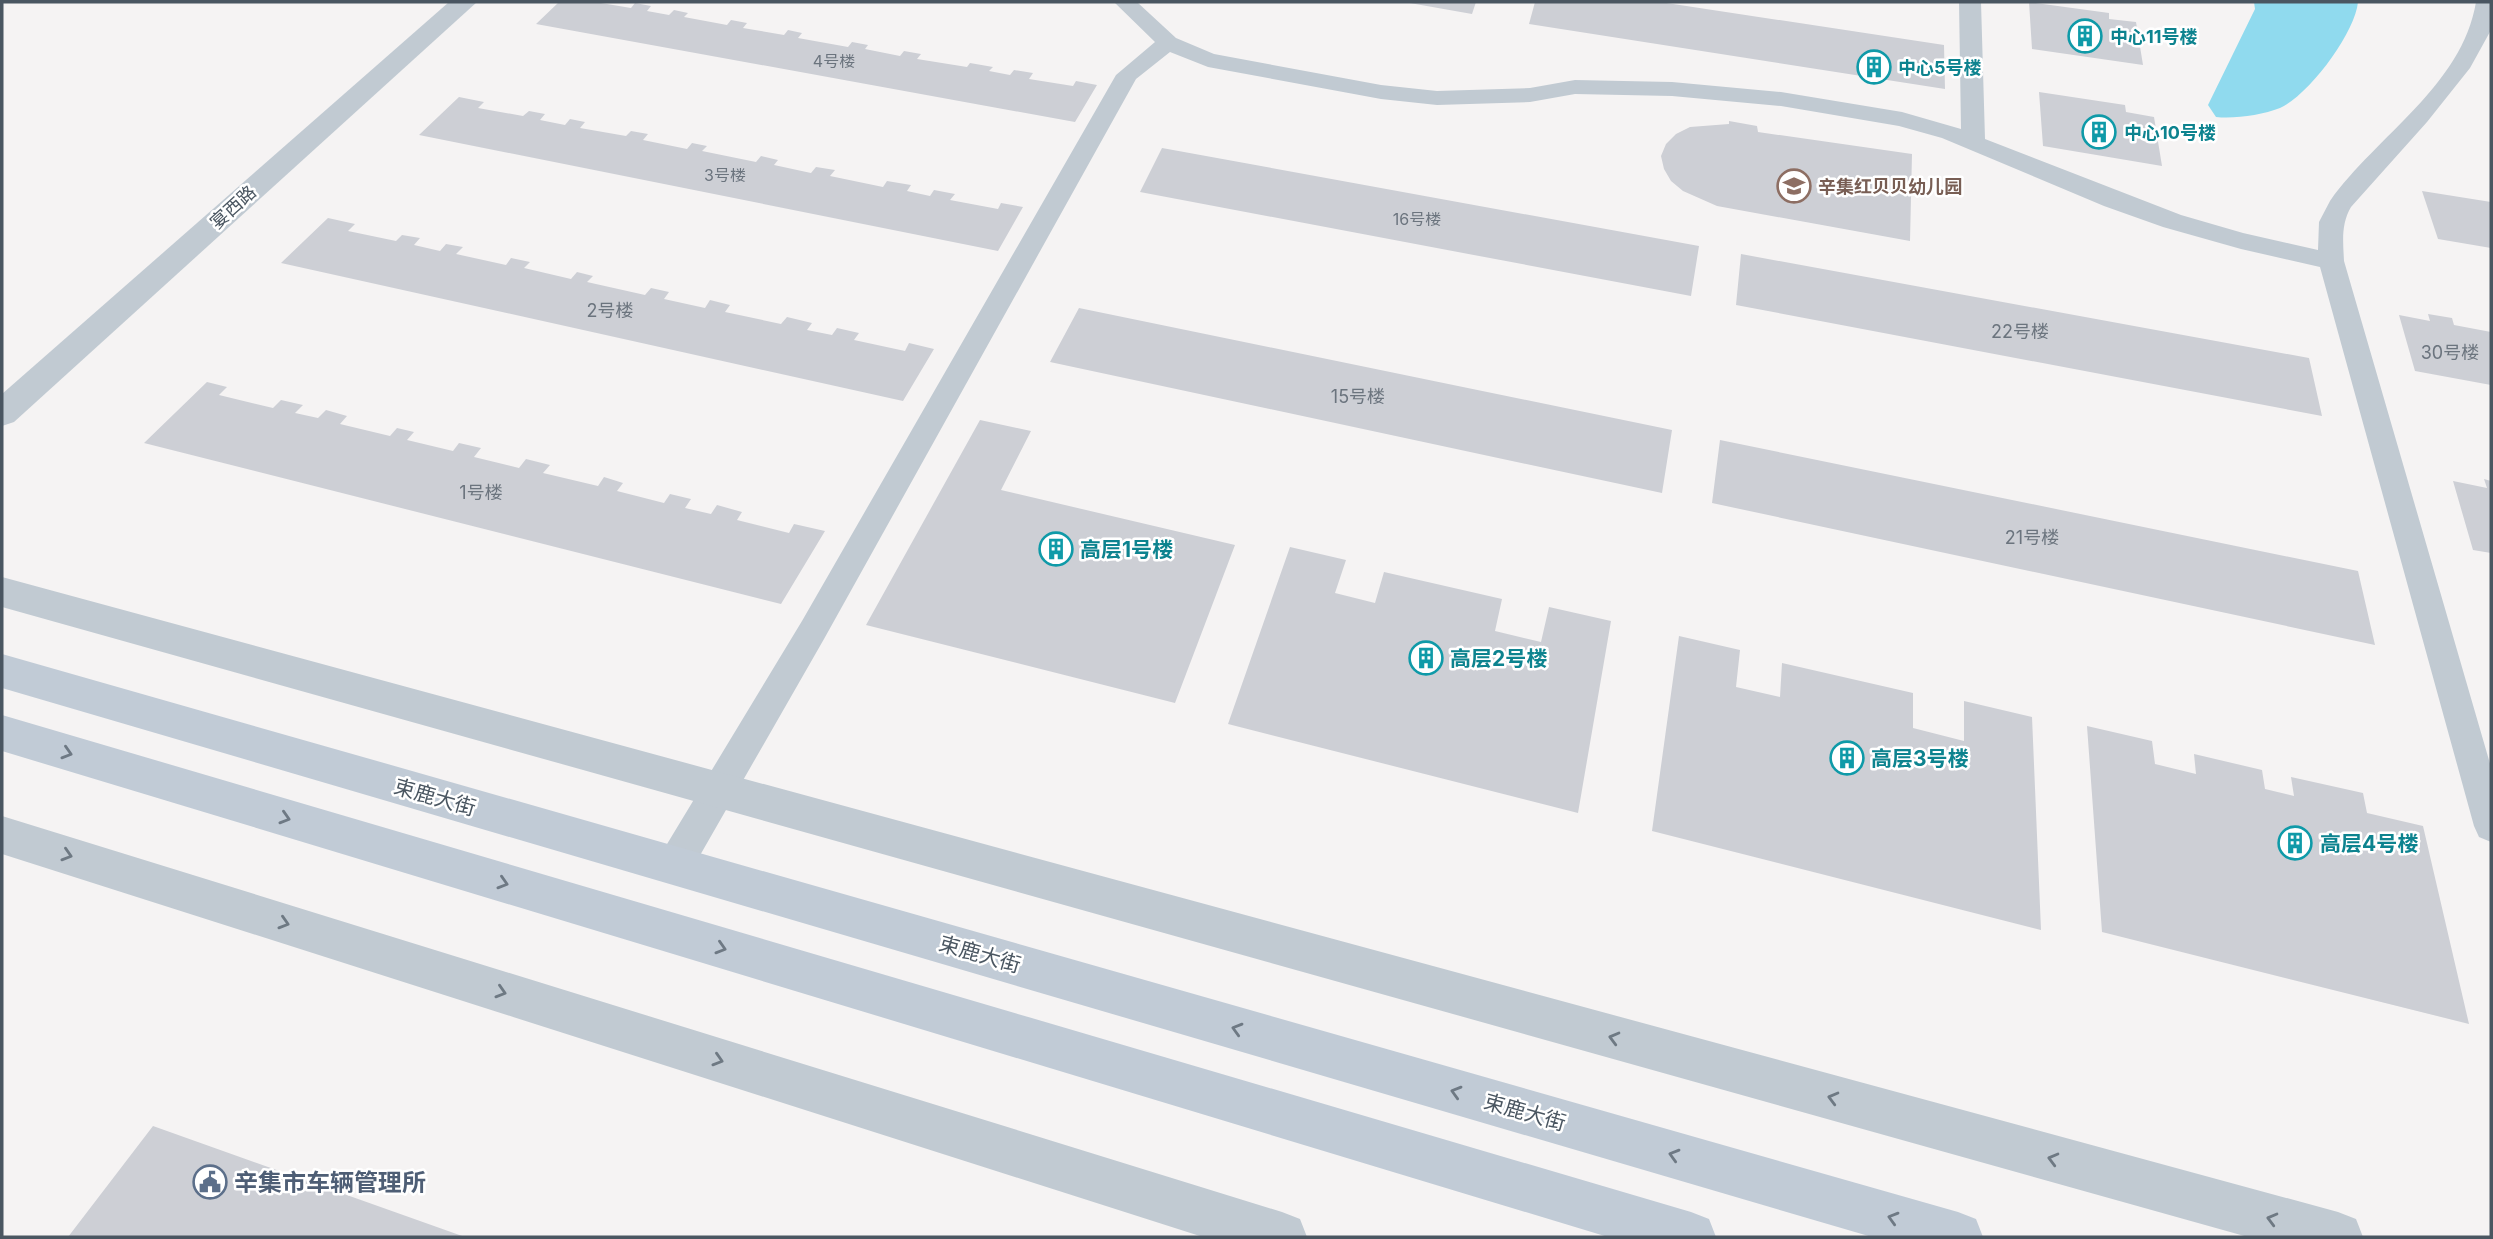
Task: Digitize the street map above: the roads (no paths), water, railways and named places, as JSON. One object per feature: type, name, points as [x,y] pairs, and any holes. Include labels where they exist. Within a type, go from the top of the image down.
[{"type":"main road","name":"束鹿大街","points":[[2,671],[1958,1237]]},
{"type":"main road","points":[[2,733],[1691,1237]]},
{"type":"street","name":"宴西路","points":[[2,413],[464,2]]},
{"type":"street","points":[[2,592],[2338,1237]]},
{"type":"street","points":[[2,835],[1282,1237]]},
{"type":"lane","points":[[1125,2],[1168,43],[1208,60],[1381,92],[1437,98],[1491,97],[1530,95],[1575,87],[1727,94],[1781,99],[1902,119],[1973,142],[2113,200],[2172,221],[2241,242],[2331,261]]},
{"type":"lane","points":[[1970,2],[1973,142]]},
{"type":"lane","points":[[2487,2],[2488,9],[2479,35],[2459,71],[2352,190],[2332,218],[2331,261],[2491,826]]},
{"type":"lane","points":[[674,866],[813,630],[1127,75],[1168,43]]},
{"type":"water","points":[[2254,2],[2358,2],[2349,30],[2340,46],[2317,77],[2292,101],[2280,108],[2257,114],[2216,117],[2208,105],[2255,9]]},
{"type":"place","name":"中心11号楼","points":[[2085,36]]},
{"type":"place","name":"中心5号楼","points":[[1874,67]]},
{"type":"place","name":"中心10号楼","points":[[2099,132]]},
{"type":"place","name":"辛集红贝贝幼儿园","points":[[1794,186]]},
{"type":"place","name":"高层1号楼","points":[[1056,549]]},
{"type":"place","name":"高层2号楼","points":[[1426,658]]},
{"type":"place","name":"高层3号楼","points":[[1847,758]]},
{"type":"place","name":"高层4号楼","points":[[2295,843]]},
{"type":"place","name":"辛集市车辆管理所","points":[[210,1182]]}]
